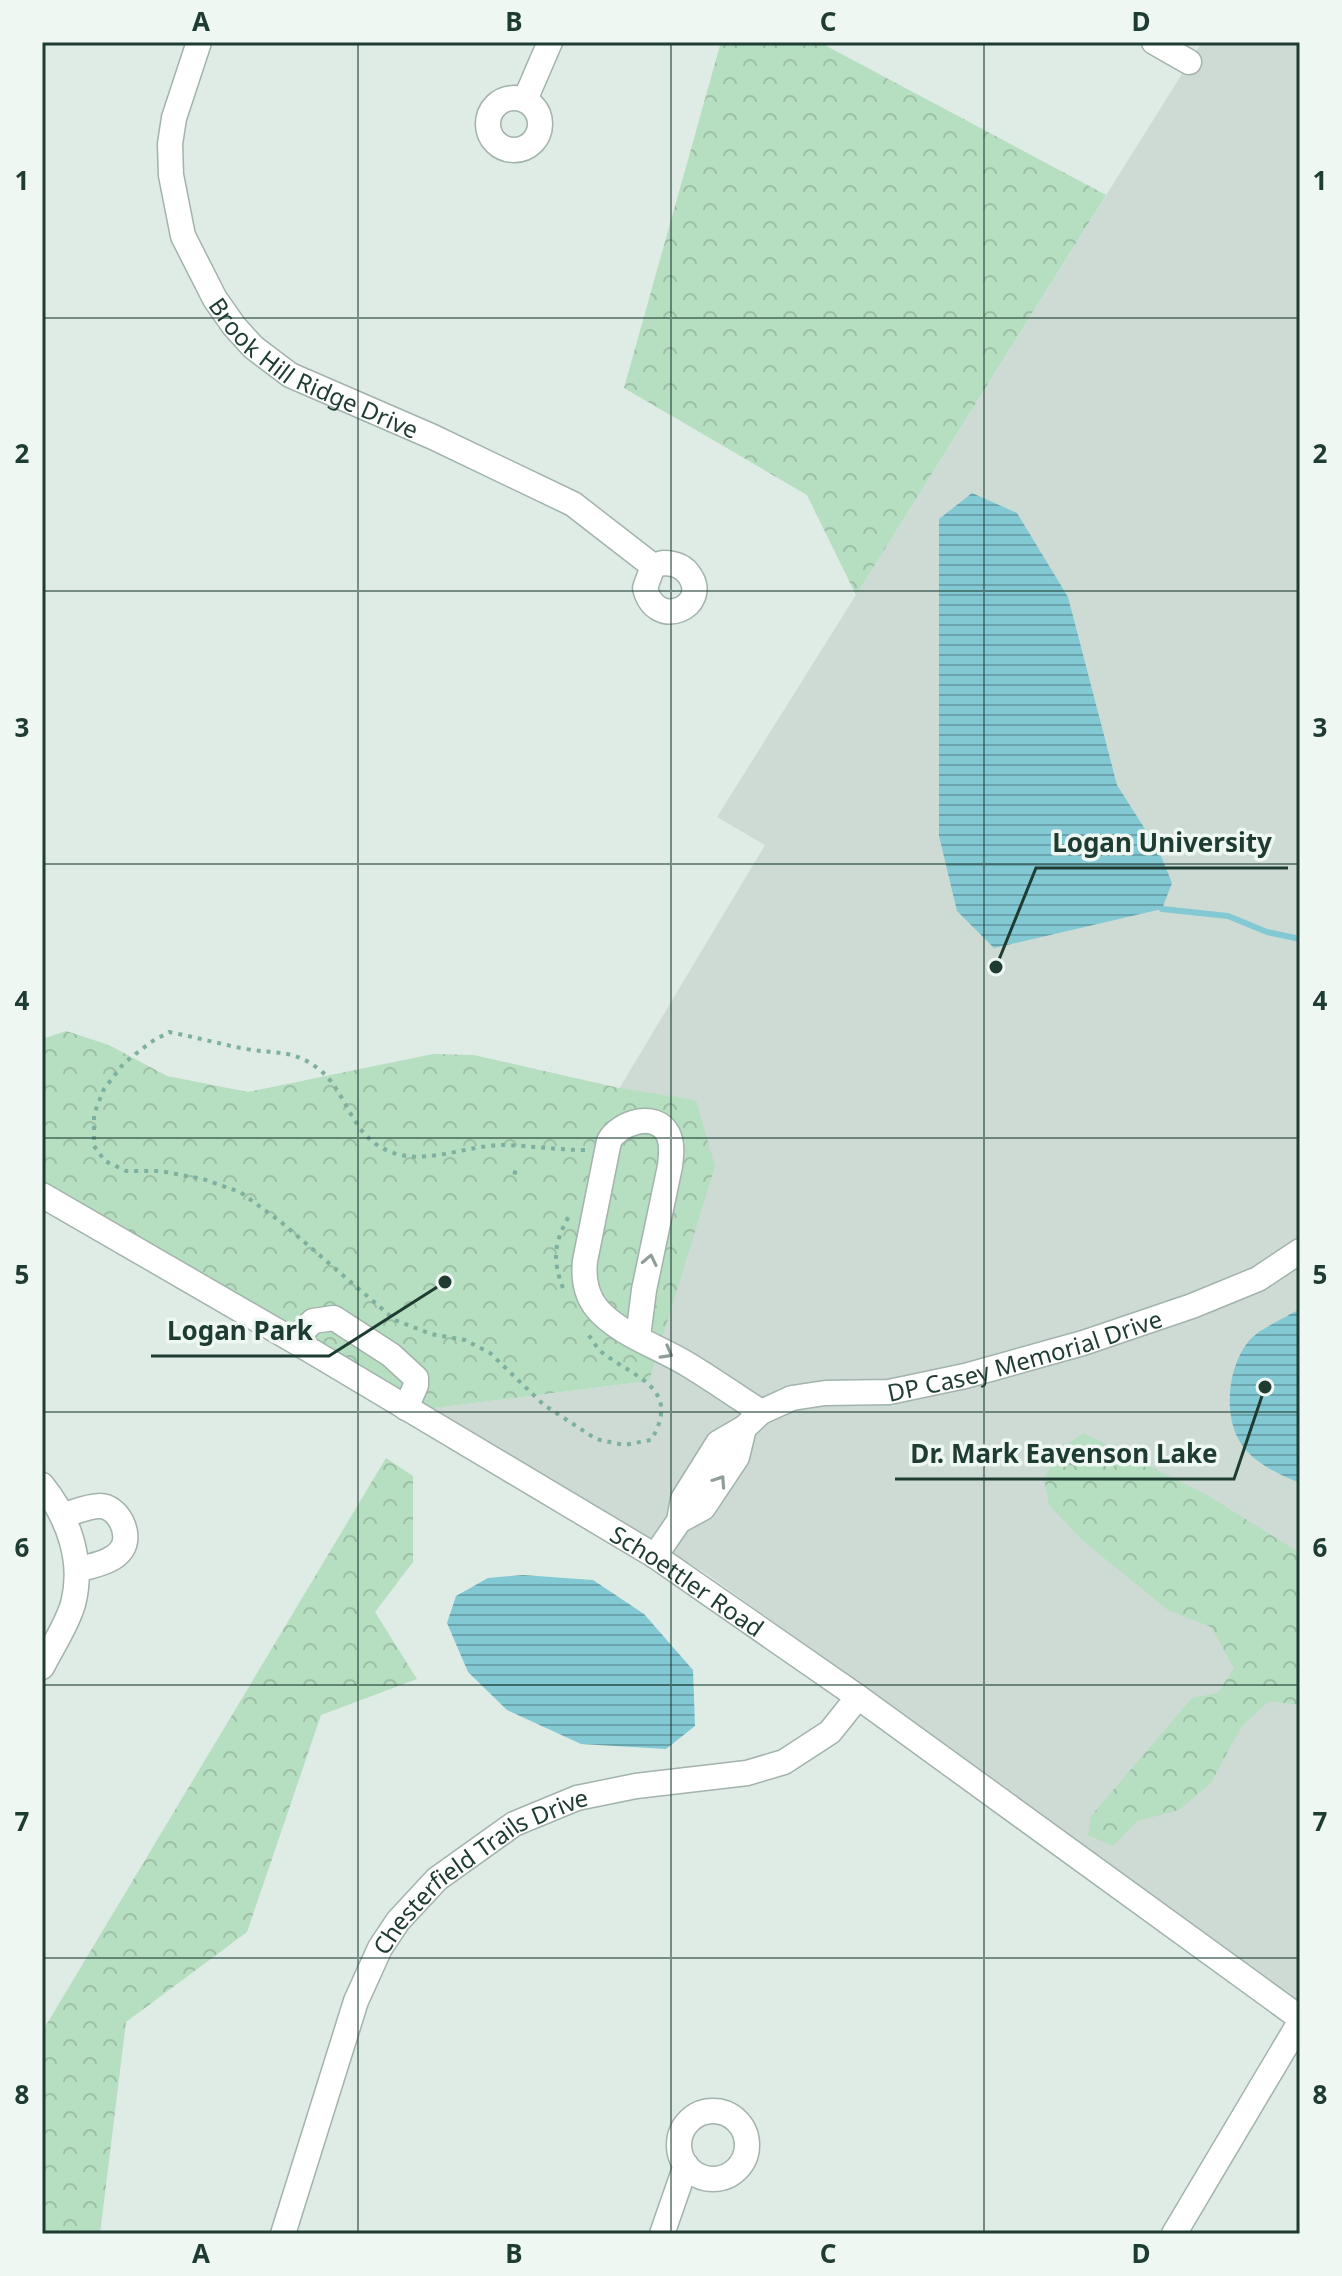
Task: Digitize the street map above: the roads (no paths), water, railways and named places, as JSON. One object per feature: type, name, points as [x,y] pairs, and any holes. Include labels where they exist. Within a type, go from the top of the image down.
[{"type":"street","name":"Brook Hill Ridge Drive","points":[[199,42],[174,118],[170,144],[171,175],[183,236],[215,299],[234,326],[253,347],[290,375],[433,437],[573,504],[653,566]]},
{"type":"street","points":[[525,100],[550,42]]},
{"type":"street","points":[[1154,42],[1189,62]]},
{"type":"street","points":[[638,1337],[644,1290],[670,1166],[668,1134],[652,1123],[624,1124],[614,1131],[609,1141],[583,1275],[587,1289],[599,1311],[621,1330],[689,1365],[752,1420],[737,1457],[703,1508],[679,1521],[655,1556]]},
{"type":"street","name":"Schoettler Road","points":[[42,1195],[655,1556],[858,1697],[1300,2020]]},
{"type":"street","name":"DP Casey Memorial Drive","points":[[752,1420],[792,1398],[825,1393],[889,1392],[965,1376],[1135,1327],[1245,1284],[1300,1251]]},
{"type":"street","points":[[303,1346],[303,1331],[313,1321],[334,1318],[391,1355],[416,1378],[406,1408]]},
{"type":"street","points":[[42,1485],[64,1515],[78,1570],[73,1605],[42,1667]]},
{"type":"street","points":[[64,1515],[99,1506],[108,1507],[121,1520],[124,1529],[122,1549],[112,1559],[78,1570]]},
{"type":"street","name":"Chesterfield Trails Drive","points":[[283,2234],[356,2001],[380,1948],[398,1921],[437,1879],[514,1824],[577,1798],[636,1786],[747,1773],[784,1762],[830,1732],[858,1697]]},
{"type":"street","points":[[1174,2234],[1300,2020]]},
{"type":"street","points":[[662,2234],[686,2165]]},
{"type":"water","points":[[972,493],[1017,513],[1068,597],[1117,785],[1159,851],[1172,883],[1162,909],[994,948],[957,911],[939,836],[939,519]]},
{"type":"water","points":[[1300,1309],[1300,1483],[1267,1467],[1245,1449],[1231,1418],[1230,1391],[1236,1364],[1252,1337]]},
{"type":"water","points":[[523,1575],[593,1580],[644,1614],[693,1670],[695,1726],[666,1749],[581,1744],[507,1710],[468,1672],[447,1623],[456,1596],[488,1578]]},
{"type":"waterway","points":[[1162,909],[1228,916],[1267,932],[1300,939]]},
{"type":"place","name":"Logan University","points":[[996,967]]},
{"type":"place","name":"Logan Park","points":[[445,1282]]},
{"type":"place","name":"Dr. Mark Eavenson Lake","points":[[1265,1387]]}]
